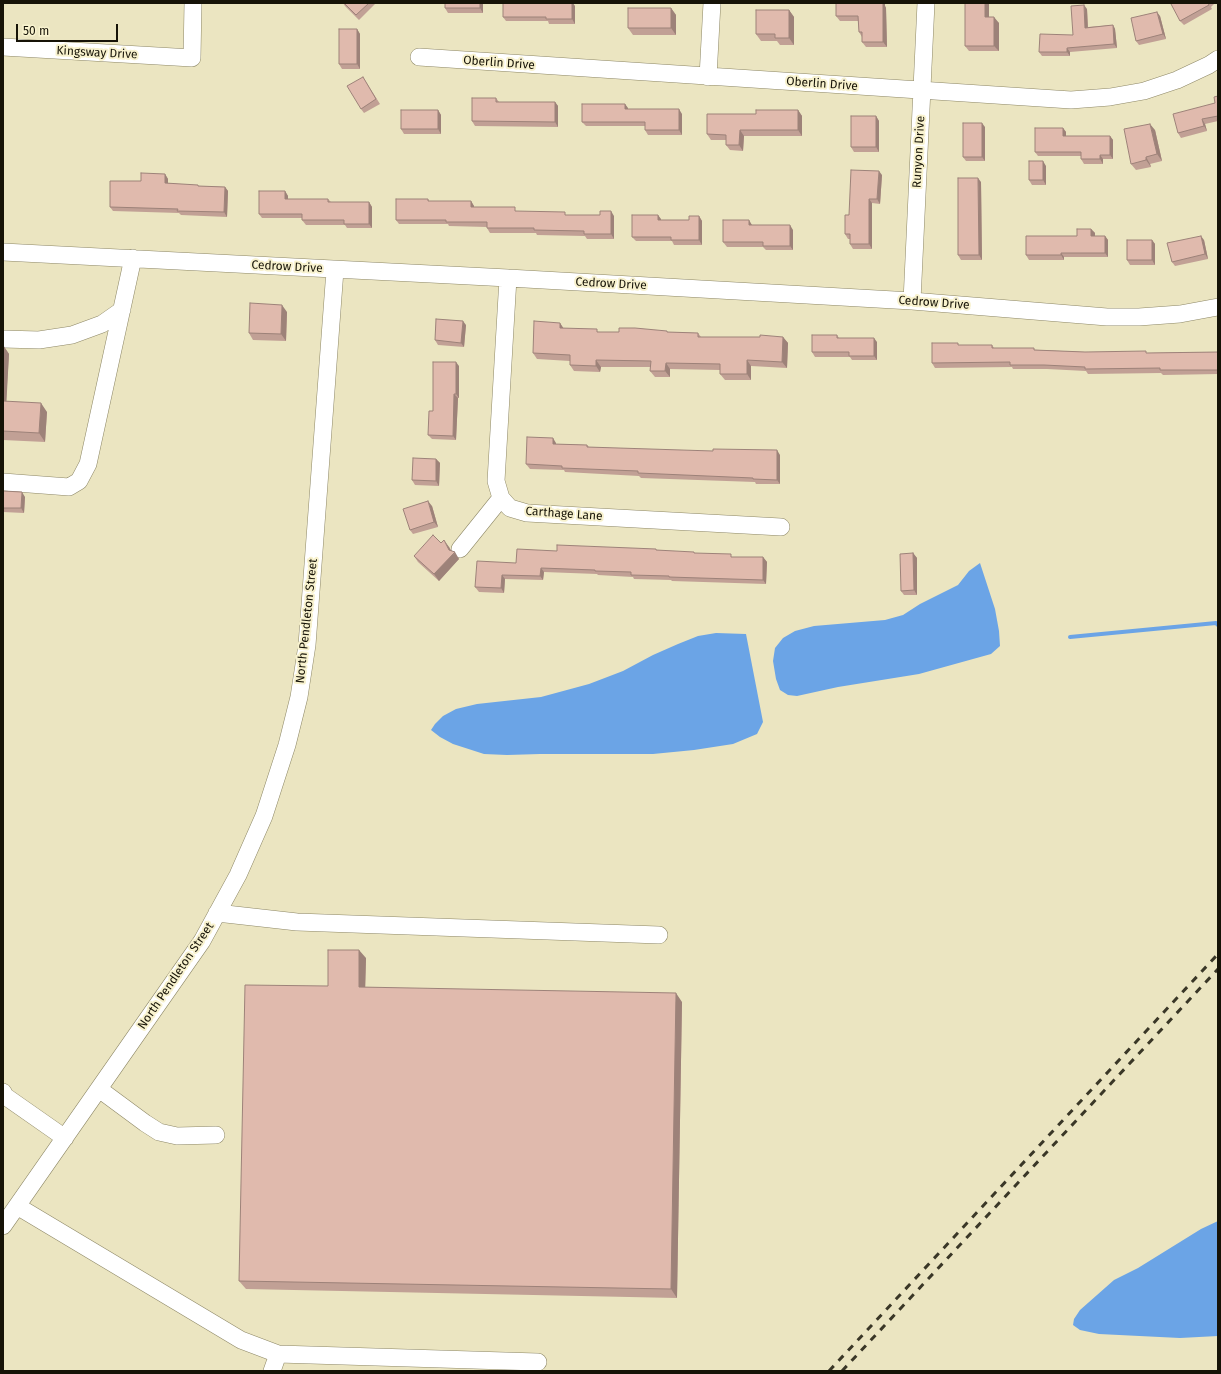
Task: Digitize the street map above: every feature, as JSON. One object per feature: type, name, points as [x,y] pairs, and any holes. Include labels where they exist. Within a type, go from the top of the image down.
[{"type":"street","name":"Kingsway Drive","points":[[3,47],[192,58],[193,3]]},
{"type":"street","points":[[708,77],[712,3]]},
{"type":"street","name":"Runyon Drive","points":[[912,301],[926,3]]},
{"type":"street","name":"Oberlin Drive","points":[[419,57],[1071,100],[1110,97],[1144,91],[1177,80],[1209,65],[1218,59]]},
{"type":"street","name":"Cedrow Drive","points":[[3,252],[508,278],[912,301],[1107,317],[1139,317],[1180,314],[1218,307]]},
{"type":"street","points":[[3,482],[69,487],[79,480],[88,464],[133,258]]},
{"type":"street","name":"North Pendleton Street","points":[[3,1226],[202,940],[238,875],[264,816],[288,745],[299,697],[307,646],[335,270]]},
{"type":"street","points":[[460,549],[501,498],[496,480],[508,278]]},
{"type":"street","points":[[3,339],[40,340],[72,335],[102,324],[122,310]]},
{"type":"street","name":"Carthage Lane","points":[[501,498],[510,508],[527,513],[781,527]]},
{"type":"street","points":[[217,913],[297,922],[659,935]]},
{"type":"street","points":[[99,1089],[159,1132],[177,1136],[216,1135]]},
{"type":"street","points":[[3,1092],[5,1096],[65,1138]]},
{"type":"street","points":[[17,1206],[241,1340],[278,1354],[538,1362]]},
{"type":"street","points":[[272,1371],[278,1354]]},
{"type":"water","points":[[980,563],[995,609],[999,631],[1000,646],[991,654],[919,674],[838,687],[797,696],[788,695],[780,690],[776,679],[773,661],[775,648],[783,638],[795,631],[814,626],[885,620],[903,615],[920,604],[958,585],[969,571]]},
{"type":"water","points":[[716,633],[746,634],[763,722],[757,734],[733,744],[653,754],[484,754],[453,744],[431,730],[443,716],[456,709],[477,704],[541,697],[589,684],[623,671],[678,644],[698,636]]},
{"type":"water","points":[[1218,1221],[1218,1336],[1180,1338],[1099,1334],[1080,1330],[1073,1325],[1074,1319],[1080,1310],[1114,1280],[1138,1268],[1201,1229]]},
{"type":"building","points":[[344,3],[369,3],[356,15]]},
{"type":"building","points":[[445,3],[480,3],[480,8],[445,8]]},
{"type":"building","points":[[503,3],[572,3],[572,19],[546,19],[546,17],[503,17]]},
{"type":"building","points":[[836,3],[883,3],[883,42],[862,42],[862,32],[859,32],[858,16],[836,16]]},
{"type":"building","points":[[965,3],[985,3],[985,17],[994,17],[994,46],[965,46]]},
{"type":"building","points":[[1208,3],[1209,5],[1180,21],[1171,4]]},
{"type":"building","points":[[1084,5],[1085,28],[1113,25],[1114,44],[1067,48],[1067,52],[1039,52],[1040,34],[1073,35],[1071,6]]},
{"type":"building","points":[[628,8],[671,8],[671,28],[628,28]]},
{"type":"building","points":[[756,10],[789,10],[789,38],[775,38],[775,34],[756,34]]},
{"type":"building","points":[[1157,12],[1163,34],[1136,41],[1131,18]]},
{"type":"building","points":[[339,29],[357,29],[357,64],[339,64]]},
{"type":"building","points":[[363,77],[376,99],[361,109],[347,86]]},
{"type":"building","points":[[1218,96],[1218,116],[1202,119],[1204,126],[1178,133],[1173,114],[1215,103],[1214,97]]},
{"type":"building","points":[[472,98],[496,98],[496,102],[555,102],[555,122],[472,121]]},
{"type":"building","points":[[582,104],[625,104],[625,109],[679,109],[679,130],[645,130],[645,122],[582,122]]},
{"type":"building","points":[[401,110],[438,110],[438,129],[401,129]]},
{"type":"building","points":[[756,110],[798,110],[798,130],[740,130],[739,145],[726,145],[726,135],[707,134],[707,114],[756,114]]},
{"type":"building","points":[[851,116],[876,116],[876,147],[851,147]]},
{"type":"building","points":[[963,123],[982,123],[982,157],[963,157]]},
{"type":"building","points":[[1150,124],[1157,154],[1146,157],[1146,160],[1131,164],[1124,129]]},
{"type":"building","points":[[1035,128],[1063,128],[1063,136],[1110,136],[1110,155],[1100,155],[1100,159],[1081,159],[1081,152],[1035,152]]},
{"type":"building","points":[[1029,161],[1043,161],[1043,180],[1029,180]]},
{"type":"building","points":[[851,170],[879,171],[877,199],[869,199],[869,244],[850,244],[850,234],[845,234],[845,215],[849,215]]},
{"type":"building","points":[[141,173],[165,174],[165,183],[225,187],[224,212],[110,207],[110,181],[141,181]]},
{"type":"building","points":[[958,178],[978,178],[979,255],[958,255]]},
{"type":"building","points":[[259,191],[285,191],[285,199],[328,199],[328,202],[369,202],[369,224],[344,224],[344,220],[302,220],[302,214],[259,214]]},
{"type":"building","points":[[396,199],[471,201],[471,207],[515,207],[515,211],[565,212],[565,215],[600,215],[600,211],[611,211],[611,234],[584,234],[584,231],[534,230],[534,228],[487,228],[487,222],[396,220]]},
{"type":"building","points":[[632,215],[658,215],[658,220],[689,220],[689,216],[699,216],[699,240],[671,240],[671,237],[632,237]]},
{"type":"building","points":[[723,220],[749,220],[749,225],[790,225],[790,246],[763,246],[763,242],[723,242]]},
{"type":"building","points":[[1077,229],[1091,229],[1091,236],[1105,236],[1105,253],[1026,255],[1026,236],[1077,236]]},
{"type":"building","points":[[1201,236],[1205,254],[1172,262],[1167,243]]},
{"type":"building","points":[[1127,240],[1152,240],[1152,260],[1127,260]]},
{"type":"building","points":[[250,303],[282,305],[281,334],[249,333]]},
{"type":"building","points":[[436,319],[463,321],[461,343],[435,340]]},
{"type":"building","points":[[534,321],[560,323],[560,328],[597,329],[597,332],[619,332],[619,328],[635,328],[667,332],[698,333],[698,337],[760,337],[760,335],[783,337],[782,362],[747,360],[747,374],[720,374],[720,364],[666,363],[665,371],[650,371],[651,361],[596,360],[596,366],[570,365],[570,355],[533,353]]},
{"type":"building","points":[[812,335],[837,335],[837,338],[874,338],[874,356],[849,356],[849,352],[812,352]]},
{"type":"building","points":[[932,343],[992,345],[992,348],[1034,348],[1034,350],[1085,352],[1218,352],[1218,370],[1160,370],[1160,368],[1085,369],[1085,367],[1010,365],[1010,362],[932,363]]},
{"type":"building","points":[[433,362],[456,362],[456,394],[454,394],[453,436],[428,435],[429,411],[433,411]]},
{"type":"building","points":[[3,401],[41,403],[39,433],[3,431]]},
{"type":"building","points":[[527,437],[553,438],[553,444],[587,445],[587,447],[713,451],[713,449],[777,450],[777,480],[638,473],[638,471],[562,468],[562,466],[526,464]]},
{"type":"building","points":[[413,458],[436,459],[436,481],[412,480]]},
{"type":"building","points":[[3,491],[22,492],[21,508],[3,508]]},
{"type":"building","points":[[428,501],[434,522],[410,530],[403,509]]},
{"type":"building","points":[[433,535],[441,543],[444,540],[449,550],[455,552],[434,574],[414,556]]},
{"type":"building","points":[[557,545],[731,554],[731,557],[763,557],[763,580],[631,575],[631,572],[541,568],[540,576],[502,575],[501,588],[475,587],[477,561],[516,563],[517,549],[557,551]]},
{"type":"building","points":[[913,553],[914,590],[901,591],[900,554]]},
{"type":"building","points":[[328,950],[359,950],[359,987],[676,993],[671,1289],[239,1281],[245,985],[328,986]]},
{"type":"waterway","points":[[1070,637],[1216,623],[1218,625]]},
{"type":"railway","points":[[829,1371],[1218,954]]},
{"type":"railway","points":[[842,1371],[1218,969]]}]
